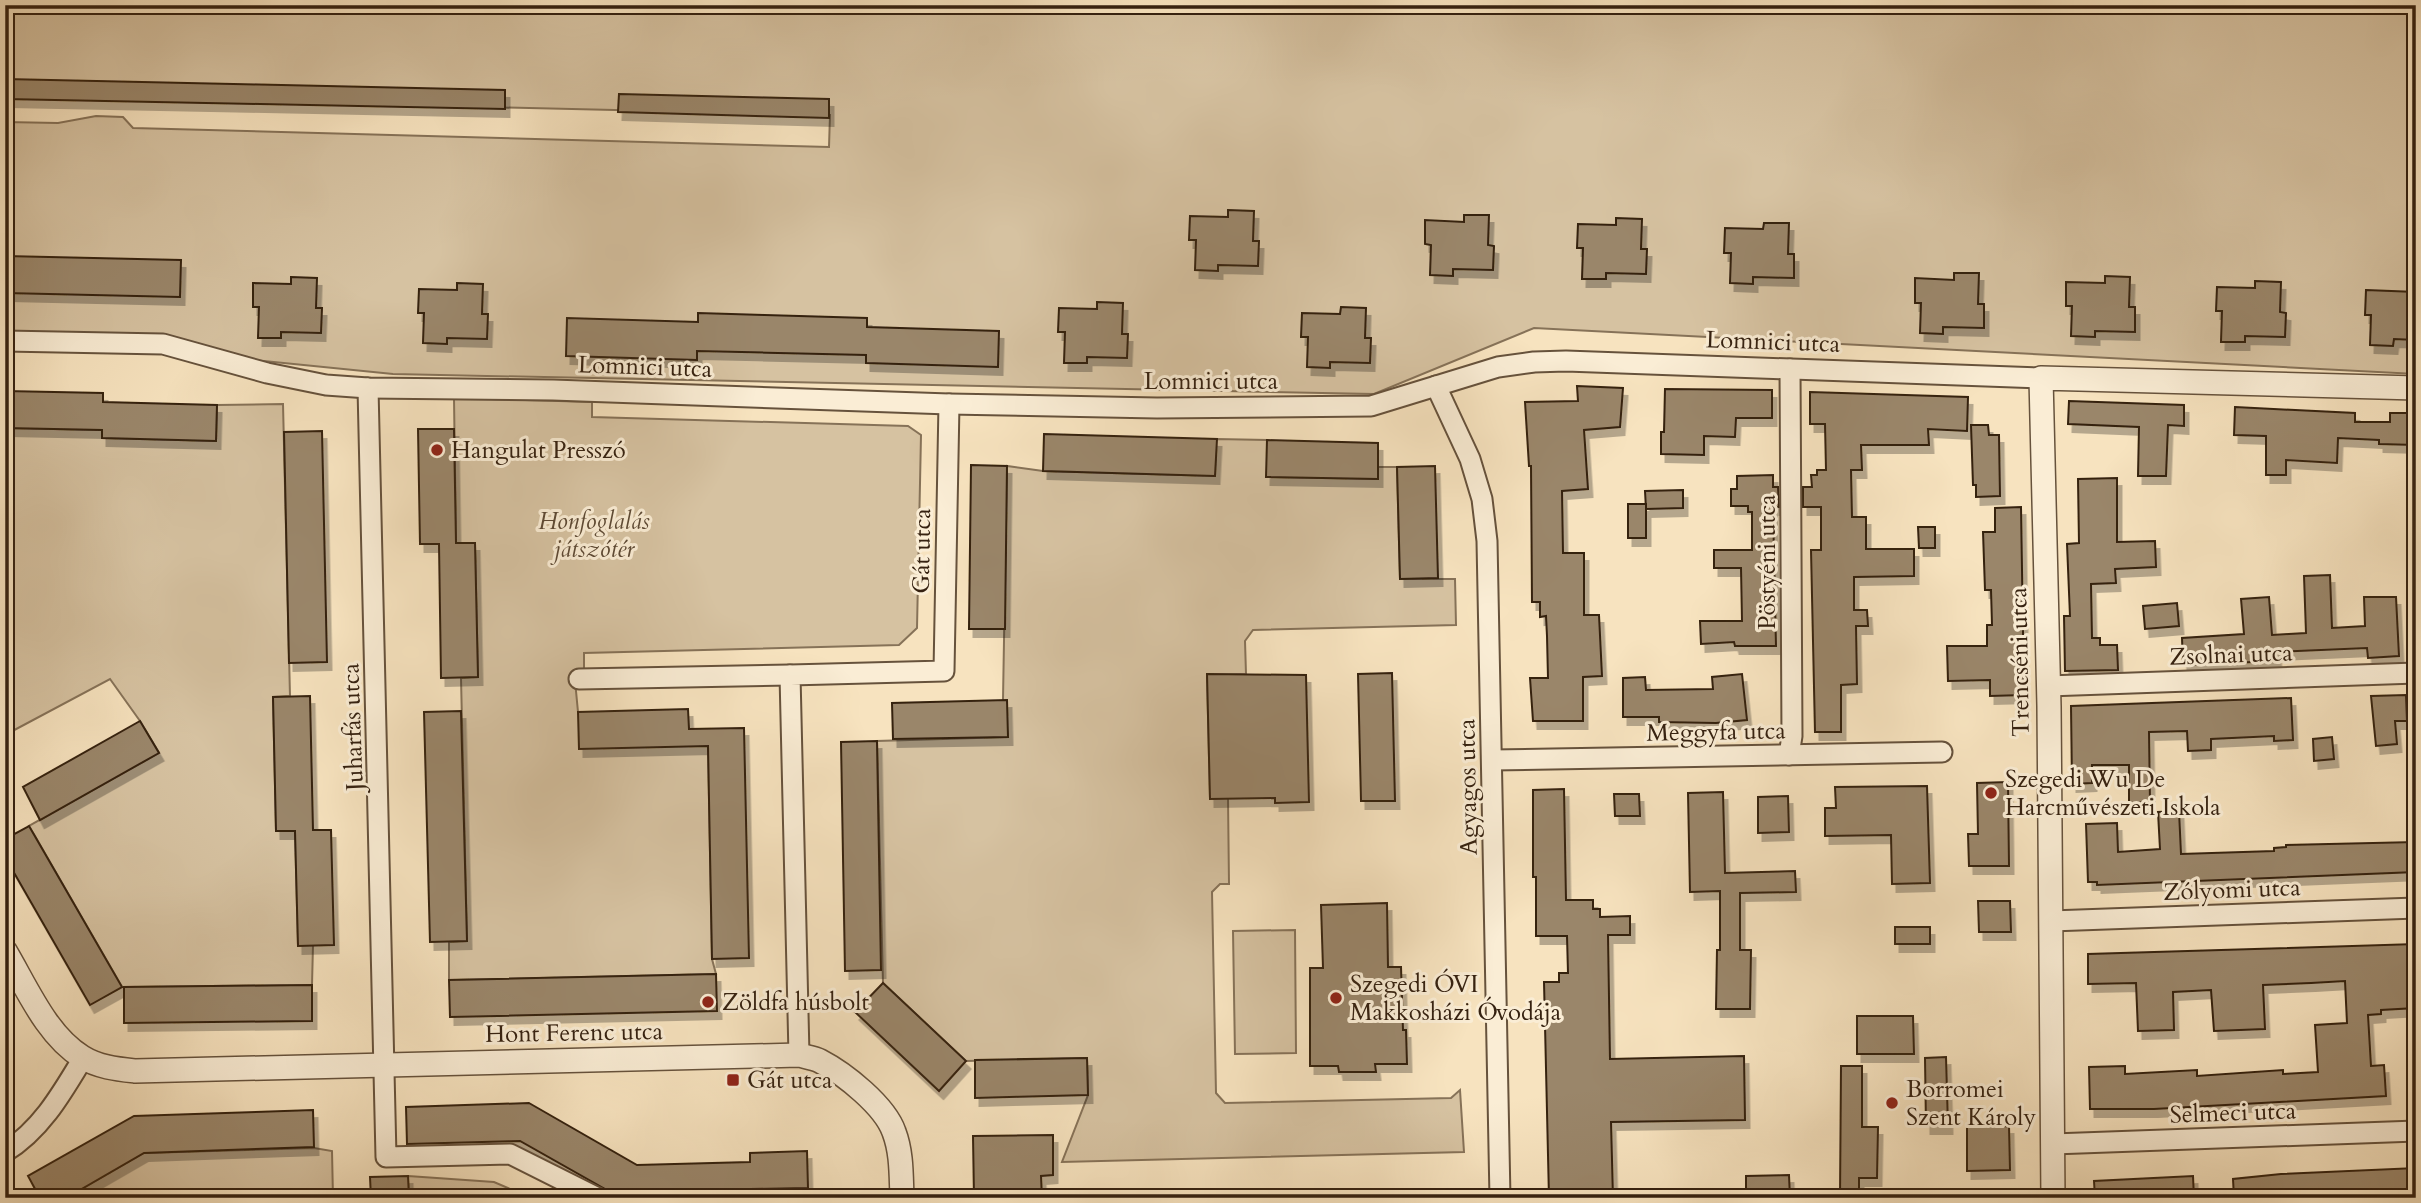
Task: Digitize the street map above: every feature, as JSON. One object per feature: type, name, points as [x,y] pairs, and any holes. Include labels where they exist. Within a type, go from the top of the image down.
[{"type":"street","name":"Lomnici utca","points":[[5,341],[163,344],[267,373],[326,385],[368,388],[553,390],[949,404],[1157,408],[1371,406],[1498,367],[1545,361],[2416,388]]},
{"type":"street","name":"Pöstyéni utca","points":[[1789,755],[1792,736],[1790,369]]},
{"type":"street","name":"Trencséni utca","points":[[2041,378],[2048,686],[2053,1198]]},
{"type":"street","name":"Agyagos utca","points":[[1436,386],[1470,459],[1482,499],[1487,541],[1500,1198]]},
{"type":"street","name":"Juharfás utca","points":[[368,388],[385,1064]]},
{"type":"street","name":"Gát utca","points":[[579,679],[944,671],[949,404]]},
{"type":"street","name":"Zsolnai utca","points":[[2048,686],[2416,673]]},
{"type":"street","points":[[790,675],[799,1055],[819,1061],[853,1084],[881,1110],[894,1131],[899,1152],[902,1198]]},
{"type":"street","name":"Meggyfa utca","points":[[1492,760],[1942,752]]},
{"type":"street","name":"Zólyomi utca","points":[[2051,921],[2416,908]]},
{"type":"street","name":"Hont Ferenc utca","points":[[5,951],[42,1013],[64,1043],[83,1058],[106,1067],[135,1071],[799,1055]]},
{"type":"street","points":[[5,1152],[34,1130],[54,1105],[83,1058]]},
{"type":"street","points":[[385,1064],[386,1157],[510,1154],[598,1198]]},
{"type":"street","name":"Selmeci utca","points":[[2053,1144],[2416,1131]]},
{"type":"green space","points":[[5,5],[2416,5],[2416,374],[1534,328],[1374,394],[393,374],[5,335],[5,122],[58,123],[96,116],[123,117],[133,128],[829,147],[830,115],[5,96]]},
{"type":"green space","name":"Honfoglalás játszótér","points":[[454,398],[592,402],[592,417],[908,426],[921,435],[917,628],[899,645],[584,653],[584,670],[574,670],[578,712],[708,746],[712,959],[716,974],[449,980],[449,942],[467,941],[461,678],[478,677],[475,544],[456,543]]},
{"type":"green space","points":[[283,404],[290,696],[273,697],[276,830],[295,831],[298,945],[313,945],[312,985],[122,987],[29,826],[159,753],[110,679],[5,735],[5,428],[102,430],[103,438],[216,441],[217,405]]},
{"type":"green space","points":[[1216,439],[1267,440],[1267,477],[1377,479],[1378,467],[1397,467],[1400,579],[1455,579],[1456,625],[1253,630],[1245,641],[1246,674],[1207,675],[1210,798],[1228,798],[1229,884],[1220,884],[1212,892],[1216,1093],[1225,1103],[1451,1098],[1460,1090],[1464,1152],[1062,1162],[1088,1095],[1087,1058],[966,1061],[883,983],[877,741],[1008,737],[1003,700],[1007,466],[1043,471],[1215,476]]},
{"type":"green space","points":[[1295,930],[1296,1053],[1235,1054],[1233,931]]},
{"type":"green space","points":[[314,1148],[332,1151],[333,1198],[66,1198],[144,1153]]},
{"type":"green space","points":[[408,1176],[494,1182],[531,1198],[409,1198]]},
{"type":"building","points":[[5,79],[505,90],[505,109],[5,99]]},
{"type":"building","points":[[619,94],[829,99],[829,118],[618,112]]},
{"type":"building","points":[[1228,210],[1254,211],[1253,241],[1259,241],[1258,266],[1218,265],[1218,271],[1195,270],[1196,240],[1189,240],[1190,216],[1228,217]]},
{"type":"building","points":[[1464,215],[1489,215],[1488,245],[1494,246],[1493,270],[1453,269],[1453,276],[1430,275],[1431,245],[1425,244],[1425,220],[1464,222]]},
{"type":"building","points":[[1616,218],[1642,219],[1641,249],[1647,249],[1646,274],[1606,273],[1606,279],[1582,279],[1583,248],[1577,248],[1578,224],[1616,225]]},
{"type":"building","points":[[1764,223],[1789,223],[1788,254],[1794,254],[1794,278],[1753,277],[1753,284],[1730,283],[1731,253],[1724,253],[1725,228],[1763,229]]},
{"type":"building","points":[[5,256],[181,260],[180,297],[5,293]]},
{"type":"building","points":[[1954,273],[1979,273],[1978,304],[1984,304],[1984,328],[1943,327],[1943,334],[1920,333],[1921,303],[1915,303],[1915,278],[1954,280]]},
{"type":"building","points":[[2105,276],[2130,277],[2129,307],[2135,307],[2135,332],[2095,331],[2095,337],[2071,336],[2072,306],[2066,306],[2066,282],[2105,283]]},
{"type":"building","points":[[291,277],[317,278],[316,308],[322,308],[321,333],[281,332],[281,338],[258,338],[259,307],[253,307],[253,283],[291,284]]},
{"type":"building","points":[[2255,281],[2281,282],[2280,312],[2286,313],[2285,337],[2245,336],[2245,342],[2221,342],[2222,311],[2216,311],[2217,287],[2255,288]]},
{"type":"building","points":[[457,283],[483,284],[482,314],[488,314],[487,339],[447,338],[447,344],[423,343],[424,313],[418,313],[419,289],[457,290]]},
{"type":"building","points":[[2366,290],[2416,292],[2416,340],[2394,339],[2393,346],[2370,345],[2371,315],[2365,315]]},
{"type":"building","points":[[1097,302],[1123,303],[1122,334],[1128,334],[1127,358],[1087,357],[1087,363],[1064,363],[1065,332],[1058,332],[1059,308],[1097,309]]},
{"type":"building","points":[[1341,307],[1366,308],[1365,338],[1371,338],[1370,363],[1330,362],[1330,368],[1307,367],[1308,337],[1301,337],[1302,313],[1340,314]]},
{"type":"building","points":[[698,313],[867,318],[867,327],[999,331],[998,367],[866,363],[866,355],[697,351],[697,360],[566,356],[567,318],[698,322]]},
{"type":"building","points":[[1577,386],[1623,388],[1620,427],[1584,430],[1588,489],[1562,491],[1563,553],[1584,553],[1584,615],[1599,615],[1602,676],[1583,677],[1583,721],[1533,721],[1530,678],[1548,678],[1547,636],[1546,616],[1540,617],[1540,602],[1532,602],[1531,466],[1525,402],[1578,401]]},
{"type":"building","points":[[1665,389],[1772,390],[1772,418],[1736,418],[1735,437],[1704,436],[1704,455],[1661,454]]},
{"type":"building","points":[[5,391],[103,393],[103,402],[217,405],[216,441],[102,438],[102,430],[5,428]]},
{"type":"building","points":[[1810,392],[1968,397],[1967,431],[1928,429],[1929,445],[1861,445],[1862,470],[1851,470],[1852,517],[1866,517],[1866,549],[1914,549],[1914,576],[1854,577],[1854,610],[1867,610],[1868,626],[1856,626],[1857,684],[1841,685],[1841,732],[1815,732],[1811,550],[1821,550],[1821,507],[1803,507],[1803,487],[1812,487],[1811,475],[1817,475],[1817,470],[1826,470],[1825,424],[1810,424]]},
{"type":"building","points":[[2069,401],[2184,405],[2184,426],[2168,425],[2166,476],[2138,476],[2139,427],[2068,424]]},
{"type":"building","points":[[2235,407],[2355,413],[2355,422],[2390,422],[2390,413],[2416,413],[2416,445],[2379,444],[2379,440],[2338,438],[2337,463],[2286,460],[2286,475],[2266,475],[2266,436],[2234,435]]},
{"type":"building","points":[[1971,425],[1988,425],[1989,435],[1999,435],[2000,496],[1976,497],[1976,485],[1973,485]]},
{"type":"building","points":[[418,429],[454,429],[456,543],[475,543],[478,677],[441,678],[439,544],[420,544]]},
{"type":"building","points":[[322,431],[327,662],[289,663],[284,432]]},
{"type":"building","points":[[1044,434],[1217,439],[1215,476],[1043,471]]},
{"type":"building","points":[[1267,440],[1378,443],[1378,479],[1266,477]]},
{"type":"building","points":[[971,465],[1007,466],[1005,629],[969,629]]},
{"type":"building","points":[[1435,466],[1438,578],[1400,579],[1397,467]]},
{"type":"building","points":[[1773,475],[1773,487],[1778,487],[1779,507],[1773,507],[1776,646],[1735,646],[1734,642],[1701,644],[1700,621],[1742,621],[1741,568],[1714,568],[1714,550],[1752,550],[1752,512],[1748,512],[1748,506],[1731,506],[1731,489],[1737,489],[1737,476]]},
{"type":"building","points":[[2117,478],[2117,542],[2155,541],[2156,567],[2115,569],[2116,583],[2091,584],[2092,638],[2100,638],[2100,645],[2117,645],[2118,670],[2065,671],[2064,616],[2070,616],[2067,544],[2079,543],[2078,479]]},
{"type":"building","points":[[1683,490],[1683,508],[1646,509],[1645,491]]},
{"type":"building","points":[[1628,504],[1646,504],[1646,538],[1628,538]]},
{"type":"building","points":[[2021,507],[2024,695],[1990,696],[1990,680],[1948,681],[1947,646],[1987,646],[1987,625],[1992,625],[1991,590],[1985,590],[1983,532],[1995,532],[1995,508]]},
{"type":"building","points":[[1918,527],[1935,527],[1935,548],[1919,548]]},
{"type":"building","points":[[2330,575],[2332,628],[2365,626],[2364,597],[2396,597],[2399,656],[2368,658],[2367,648],[2276,652],[2277,661],[2183,665],[2182,638],[2244,634],[2241,599],[2269,597],[2272,635],[2306,633],[2304,576]]},
{"type":"building","points":[[2177,603],[2179,626],[2145,629],[2143,606]]},
{"type":"building","points":[[1392,673],[1395,801],[1361,801],[1358,674]]},
{"type":"building","points":[[1207,674],[1306,675],[1309,802],[1275,803],[1275,798],[1210,799]]},
{"type":"building","points":[[1742,674],[1747,720],[1716,723],[1659,722],[1659,717],[1623,717],[1623,678],[1645,677],[1646,690],[1713,689],[1712,677]]},
{"type":"building","points":[[2406,695],[2407,721],[2395,721],[2397,744],[2376,746],[2371,696]]},
{"type":"building","points":[[310,696],[313,830],[331,830],[334,945],[298,946],[295,831],[276,831],[273,697]]},
{"type":"building","points":[[2291,698],[2293,740],[2274,741],[2274,736],[2211,739],[2211,750],[2188,751],[2187,731],[2149,732],[2150,802],[2129,803],[2129,765],[2092,765],[2092,783],[2072,784],[2071,706]]},
{"type":"building","points":[[1007,700],[1008,737],[893,739],[892,703]]},
{"type":"building","points":[[688,709],[689,729],[744,728],[749,958],[712,959],[708,746],[579,749],[578,712]]},
{"type":"building","points":[[461,711],[467,941],[430,942],[424,712]]},
{"type":"building","points":[[140,721],[159,753],[40,820],[23,787]]},
{"type":"building","points":[[2332,737],[2334,759],[2314,761],[2313,739]]},
{"type":"building","points":[[877,741],[881,970],[845,971],[841,742]]},
{"type":"building","points":[[2008,782],[2009,866],[1969,866],[1968,834],[1978,834],[1977,783]]},
{"type":"building","points":[[1927,786],[1930,883],[1892,884],[1891,835],[1825,836],[1825,808],[1836,808],[1835,787]]},
{"type":"building","points":[[1564,789],[1566,900],[1593,900],[1593,909],[1600,909],[1600,917],[1630,916],[1630,935],[1608,935],[1610,1059],[1744,1056],[1745,1120],[1611,1122],[1613,1198],[1549,1198],[1544,982],[1559,982],[1559,973],[1568,973],[1567,936],[1536,936],[1533,790]]},
{"type":"building","points":[[1723,792],[1725,873],[1795,871],[1796,892],[1740,893],[1740,950],[1751,950],[1750,1009],[1716,1009],[1720,891],[1690,892],[1688,793]]},
{"type":"building","points":[[1614,794],[1639,794],[1640,816],[1615,816]]},
{"type":"building","points":[[1788,796],[1789,832],[1758,833],[1758,797]]},
{"type":"building","points":[[2179,811],[2181,854],[2274,851],[2274,848],[2286,845],[2416,842],[2416,872],[2097,885],[2097,882],[2088,882],[2086,824],[2117,823],[2118,852],[2160,849],[2158,812]]},
{"type":"building","points":[[29,826],[122,987],[90,1005],[5,857],[5,839]]},
{"type":"building","points":[[1978,901],[2010,901],[2011,932],[1979,932]]},
{"type":"building","points":[[1387,903],[1388,967],[1401,967],[1407,1064],[1375,1064],[1376,1072],[1339,1072],[1338,1066],[1310,1066],[1310,968],[1323,968],[1321,905]]},
{"type":"building","points":[[1895,927],[1930,927],[1930,944],[1895,944]]},
{"type":"building","points":[[2416,944],[2416,1008],[2381,1010],[2381,1014],[2368,1015],[2371,1066],[2384,1065],[2386,1096],[2154,1109],[2090,1109],[2089,1067],[2125,1066],[2125,1074],[2197,1070],[2197,1076],[2283,1070],[2283,1074],[2318,1072],[2315,1025],[2347,1023],[2345,981],[2263,985],[2265,1029],[2214,1031],[2211,990],[2173,992],[2174,1030],[2138,1031],[2136,983],[2088,984],[2088,954]]},
{"type":"building","points":[[716,974],[717,1011],[450,1017],[449,980]]},
{"type":"building","points":[[883,983],[966,1061],[939,1091],[855,1012]]},
{"type":"building","points":[[312,985],[312,1021],[124,1023],[124,987]]},
{"type":"building","points":[[1857,1016],[1913,1016],[1914,1054],[1857,1054]]},
{"type":"building","points":[[1946,1057],[1948,1126],[1926,1126],[1925,1058]]},
{"type":"building","points":[[1087,1058],[1088,1095],[975,1098],[975,1060]]},
{"type":"building","points":[[1841,1066],[1862,1066],[1862,1127],[1878,1127],[1877,1178],[1859,1178],[1859,1198],[1840,1198]]},
{"type":"building","points":[[529,1103],[637,1165],[750,1162],[750,1153],[807,1151],[808,1188],[751,1189],[751,1197],[621,1198],[520,1141],[407,1144],[406,1107]]},
{"type":"building","points":[[313,1110],[314,1147],[144,1153],[66,1198],[40,1198],[28,1176],[134,1116]]},
{"type":"building","points":[[2009,1126],[2010,1170],[1967,1171],[1967,1127]]},
{"type":"building","points":[[1053,1135],[1053,1175],[1041,1176],[1042,1198],[974,1198],[973,1136]]},
{"type":"building","points":[[2416,1168],[2416,1198],[2234,1198],[2233,1179],[2281,1174]]},
{"type":"building","points":[[1789,1175],[1790,1198],[1746,1198],[1746,1176]]},
{"type":"building","points":[[408,1176],[409,1198],[371,1198],[370,1177]]},
{"type":"building","points":[[2193,1176],[2194,1198],[2095,1198],[2094,1181]]},
{"type":"place","name":"Hangulat Presszó","points":[[437,450]]},
{"type":"place","name":"Szegedi Wu De Harcművészeti Iskola","points":[[1991,793]]},
{"type":"place","name":"Szegedi ÓVI Makkosházi Óvodája","points":[[1336,998]]},
{"type":"place","name":"Zöldfa húsbolt","points":[[708,1002]]},
{"type":"place","name":"Gát utca","points":[[733,1080]]},
{"type":"place","name":"Borromei Szent Károly","points":[[1892,1103]]}]
